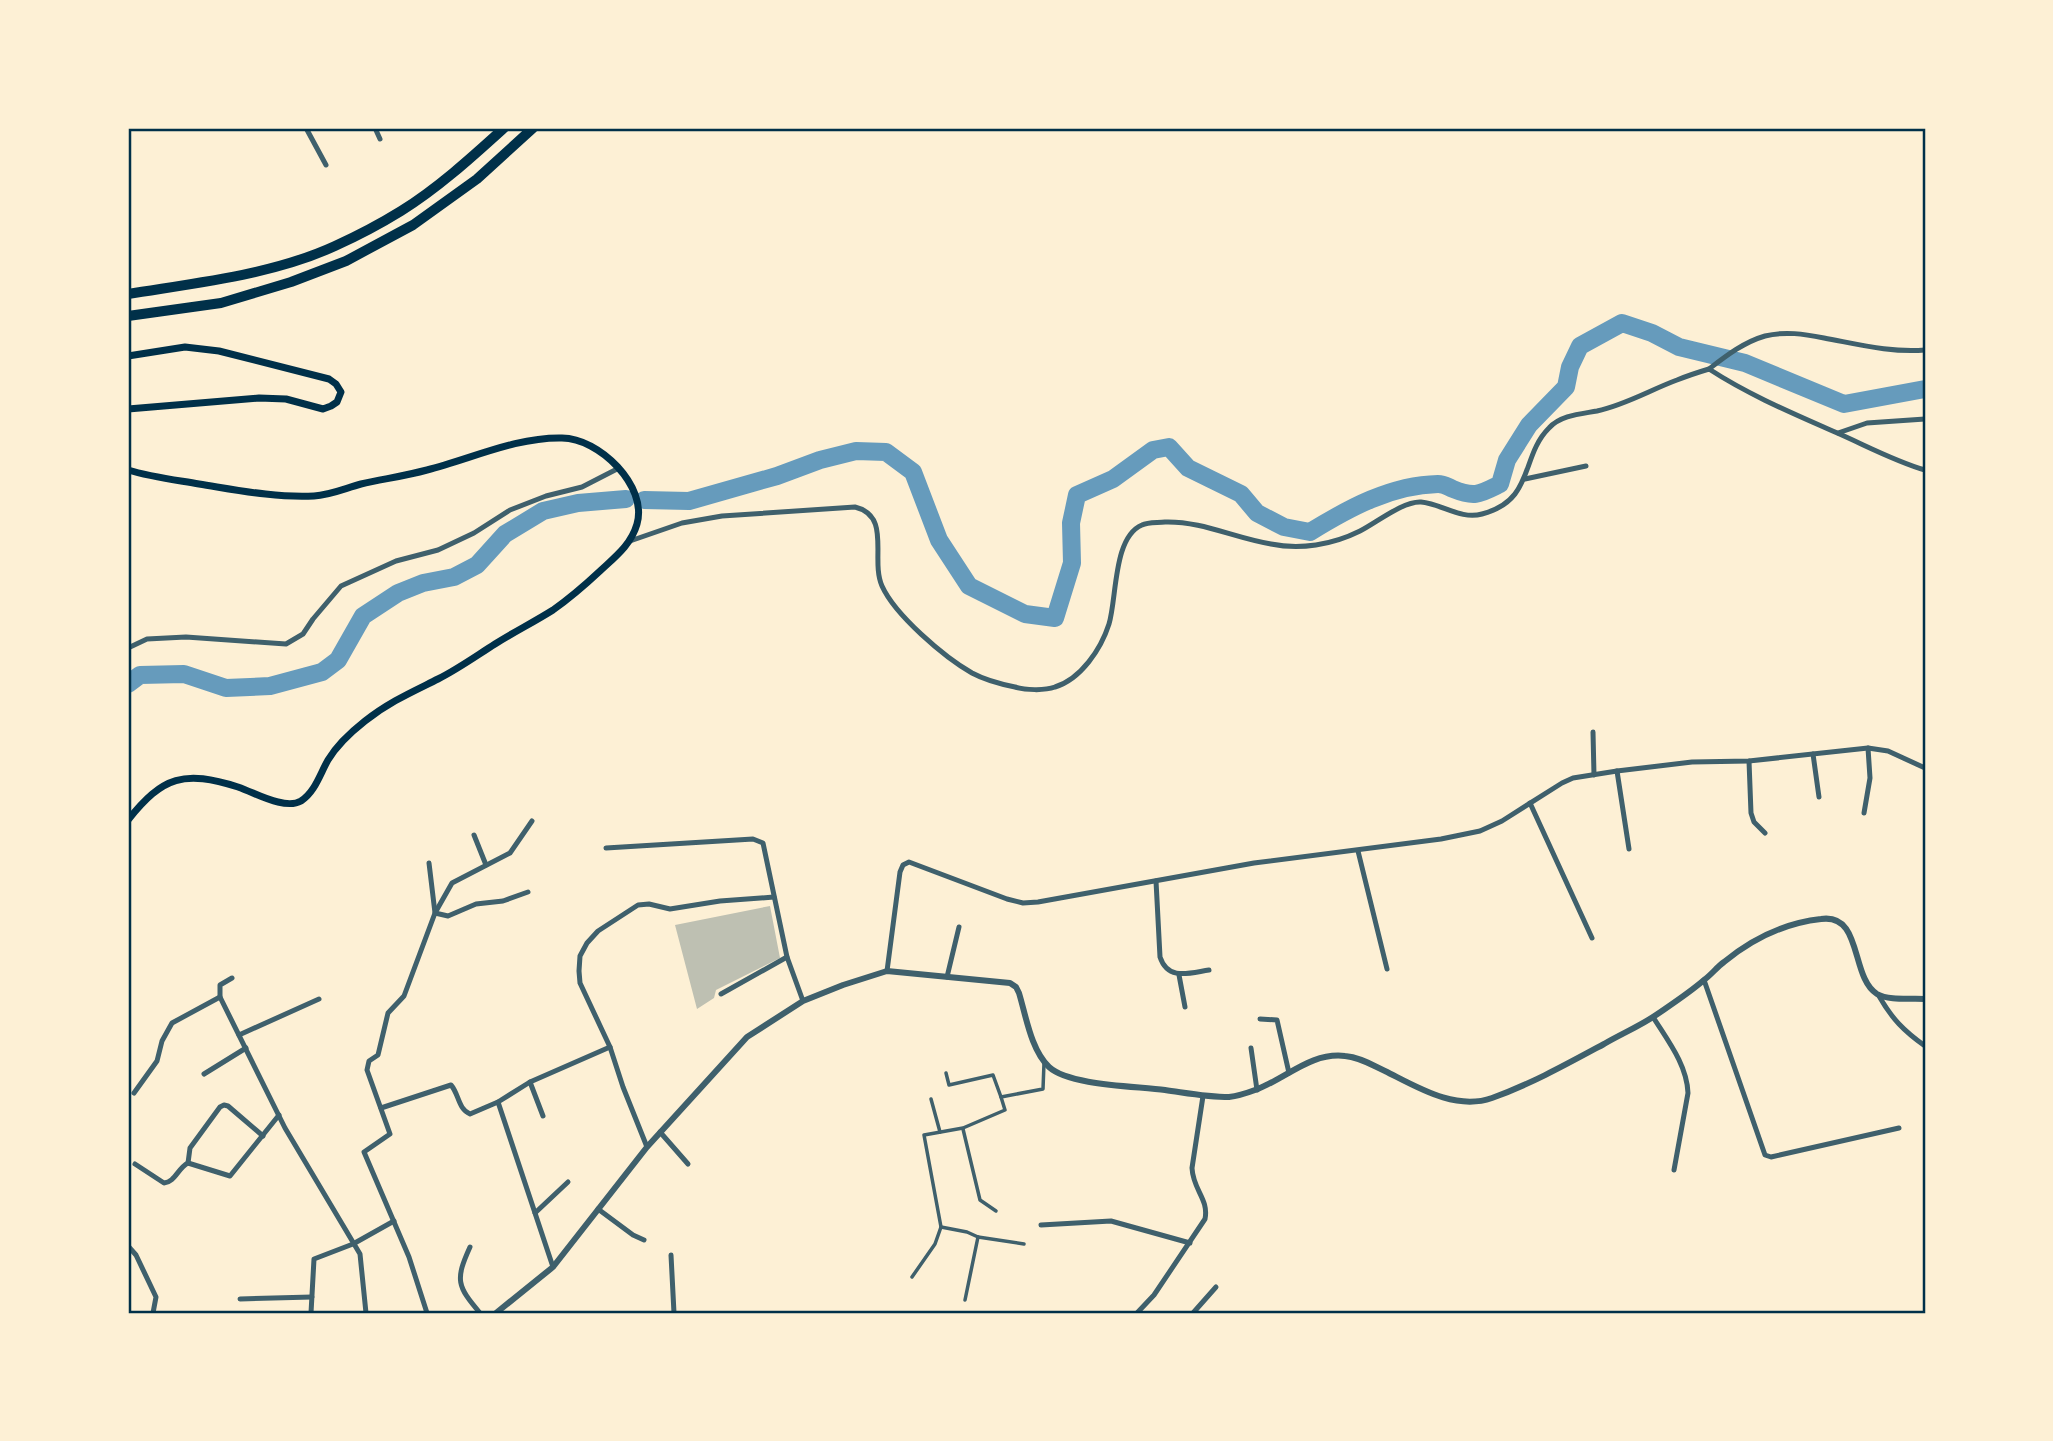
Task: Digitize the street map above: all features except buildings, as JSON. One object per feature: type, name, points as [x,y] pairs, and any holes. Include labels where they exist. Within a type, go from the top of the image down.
[{"type":"highway","points":[[128,293],[216,280],[282,265],[333,247],[401,211],[462,166],[504,128]]},
{"type":"highway","points":[[128,316],[221,303],[291,282],[346,261],[413,225],[477,179],[533,128]]},
{"type":"main road","points":[[128,356],[185,347],[219,351],[329,380],[336,384],[341,392],[337,402],[323,409],[286,399],[259,398],[128,409]]},
{"type":"main road","points":[[128,470],[285,497],[318,495],[427,470],[518,444],[565,438],[589,444],[600,450],[619,468],[631,487],[639,513],[637,524],[624,550],[579,590],[552,610],[458,668],[385,705],[362,723],[344,739],[328,759],[310,793],[301,802],[288,804],[268,800],[239,788],[188,777],[169,781],[153,791],[128,820]]},
{"type":"street","points":[[306,128],[326,165]]},
{"type":"street","points":[[375,128],[380,139]]},
{"type":"street","points":[[630,541],[682,523],[722,516],[855,507],[866,509],[877,526],[877,563],[881,584],[892,603],[918,631],[971,673],[1019,688],[1054,688],[1075,676],[1094,655],[1109,625],[1123,546],[1130,533],[1143,524],[1180,522],[1206,526],[1248,540],[1291,547],[1333,541],[1358,533],[1410,504],[1422,502],[1469,515],[1481,514],[1501,507],[1513,498],[1525,479],[1539,441],[1550,427],[1563,418],[1610,408],[1710,369],[1727,355],[1764,337],[1798,333],[1887,349],[1925,350]]},
{"type":"street","points":[[1710,369],[1745,391],[1881,454],[1925,470]]},
{"type":"street","points":[[1838,433],[1867,423],[1925,419]]},
{"type":"street","points":[[1525,479],[1586,466]]},
{"type":"street","points":[[128,648],[147,639],[186,637],[286,644],[303,634],[341,586],[396,561],[438,550],[474,533],[510,510],[546,496],[582,487],[619,468]]},
{"type":"street","points":[[1594,732],[1594,775]]},
{"type":"street","points":[[1864,814],[1870,778],[1868,748]]},
{"type":"street","points":[[887,971],[900,872],[903,865],[909,862],[1007,899],[1038,902],[1254,863],[1358,851],[1479,831],[1502,821],[1573,778],[1617,771],[1692,762],[1749,761],[1868,748],[1888,751],[1925,768]]},
{"type":"street","points":[[1813,754],[1819,797]]},
{"type":"street","points":[[1749,761],[1751,813],[1754,822],[1765,833]]},
{"type":"street","points":[[1617,771],[1629,849]]},
{"type":"street","points":[[1530,803],[1592,938]]},
{"type":"street","points":[[427,1313],[409,1257],[363,1153],[390,1134],[367,1070],[369,1062],[378,1055],[388,1013],[404,996],[435,913],[452,883],[510,853],[532,821]]},
{"type":"street","points":[[474,835],[486,865]]},
{"type":"street","points":[[606,848],[753,839],[763,843],[787,957],[803,1002]]},
{"type":"street","points":[[1358,851],[1387,969]]},
{"type":"street","points":[[429,863],[435,913]]},
{"type":"street","points":[[1156,881],[1160,957],[1163,965],[1168,971],[1179,975],[1209,970]]},
{"type":"street","points":[[435,913],[448,916],[476,904],[503,901],[528,892]]},
{"type":"street","points":[[647,1147],[610,1047],[586,997],[579,971],[580,956],[598,931],[638,905],[649,904],[670,909],[720,901],[774,897]]},
{"type":"street","points":[[496,1313],[554,1266],[647,1147],[747,1037],[803,1002],[887,971],[1002,981],[1016,987],[1032,1038],[1044,1061],[1057,1073],[1069,1077],[1203,1096],[1233,1097],[1257,1090],[1310,1061],[1330,1056],[1347,1056],[1446,1099],[1488,1100],[1555,1071],[1653,1017],[1742,948],[1771,931],[1831,918],[1841,922],[1849,932],[1864,979],[1880,996],[1890,1015],[1925,1046]]},
{"type":"street","points":[[947,977],[959,927]]},
{"type":"street","points":[[721,994],[787,957]]},
{"type":"street","points":[[1179,975],[1185,1007]]},
{"type":"street","points":[[232,978],[220,985],[220,997],[285,1128],[359,1254],[366,1313]]},
{"type":"street","points":[[1704,980],[1765,1155],[1771,1157],[1899,1128]]},
{"type":"street","points":[[1880,996],[1925,999]]},
{"type":"street","points":[[134,1093],[158,1061],[162,1041],[172,1023],[220,997]]},
{"type":"street","points":[[239,1034],[319,999]]},
{"type":"street","points":[[1653,1017],[1679,1059],[1688,1081],[1674,1170]]},
{"type":"street","points":[[1260,1019],[1278,1020],[1289,1073]]},
{"type":"street","points":[[382,1108],[447,1085],[454,1088],[466,1112],[474,1112],[498,1102],[530,1082],[610,1047]]},
{"type":"street","points":[[204,1074],[246,1048]]},
{"type":"street","points":[[1251,1048],[1257,1090]]},
{"type":"street","points":[[1001,1097],[1043,1088],[1044,1061]]},
{"type":"street","points":[[912,1277],[935,1244],[941,1227],[924,1135],[963,1128],[1005,1110],[993,1075],[949,1085],[946,1073]]},
{"type":"street","points":[[530,1082],[542,1116]]},
{"type":"street","points":[[1137,1313],[1154,1295],[1205,1219],[1205,1201],[1193,1180],[1192,1168],[1203,1096]]},
{"type":"street","points":[[931,1098],[940,1132]]},
{"type":"street","points":[[498,1102],[554,1266]]},
{"type":"street","points":[[188,1163],[190,1148],[224,1105],[263,1136]]},
{"type":"street","points":[[135,1164],[164,1183],[171,1181],[180,1167],[188,1163],[230,1176],[279,1115]]},
{"type":"street","points":[[963,1128],[980,1200],[996,1211]]},
{"type":"street","points":[[660,1132],[688,1164]]},
{"type":"street","points":[[535,1213],[568,1182]]},
{"type":"street","points":[[598,1209],[644,1240]]},
{"type":"street","points":[[311,1313],[314,1259],[353,1244],[394,1221]]},
{"type":"street","points":[[1041,1225],[1111,1221],[1190,1242]]},
{"type":"street","points":[[941,1227],[978,1237],[1024,1244]]},
{"type":"street","points":[[965,1300],[978,1237]]},
{"type":"street","points":[[128,1246],[136,1255],[156,1297],[153,1313]]},
{"type":"street","points":[[470,1247],[461,1268],[460,1286],[480,1313]]},
{"type":"street","points":[[671,1255],[674,1313]]},
{"type":"street","points":[[1193,1313],[1216,1287]]},
{"type":"street","points":[[240,1299],[312,1297]]},
{"type":"waterway","points":[[644,500],[689,501],[856,451],[886,452],[913,472],[939,540],[969,586],[1025,614],[1055,618],[1072,563],[1071,523],[1077,495],[1113,479],[1153,450],[1169,447],[1188,468],[1241,494],[1257,513],[1284,527],[1310,532],[1371,499],[1421,485],[1444,485],[1472,494],[1482,492],[1500,484],[1507,460],[1529,425],[1566,387],[1570,367],[1580,346],[1622,323],[1652,333],[1679,347],[1745,363],[1844,404],[1925,389]]},
{"type":"waterway","points":[[128,684],[140,675],[184,674],[226,688],[270,686],[322,672],[338,660],[363,616],[398,593],[423,583],[454,577],[477,565],[505,534],[543,511],[578,503],[626,499]]}]
